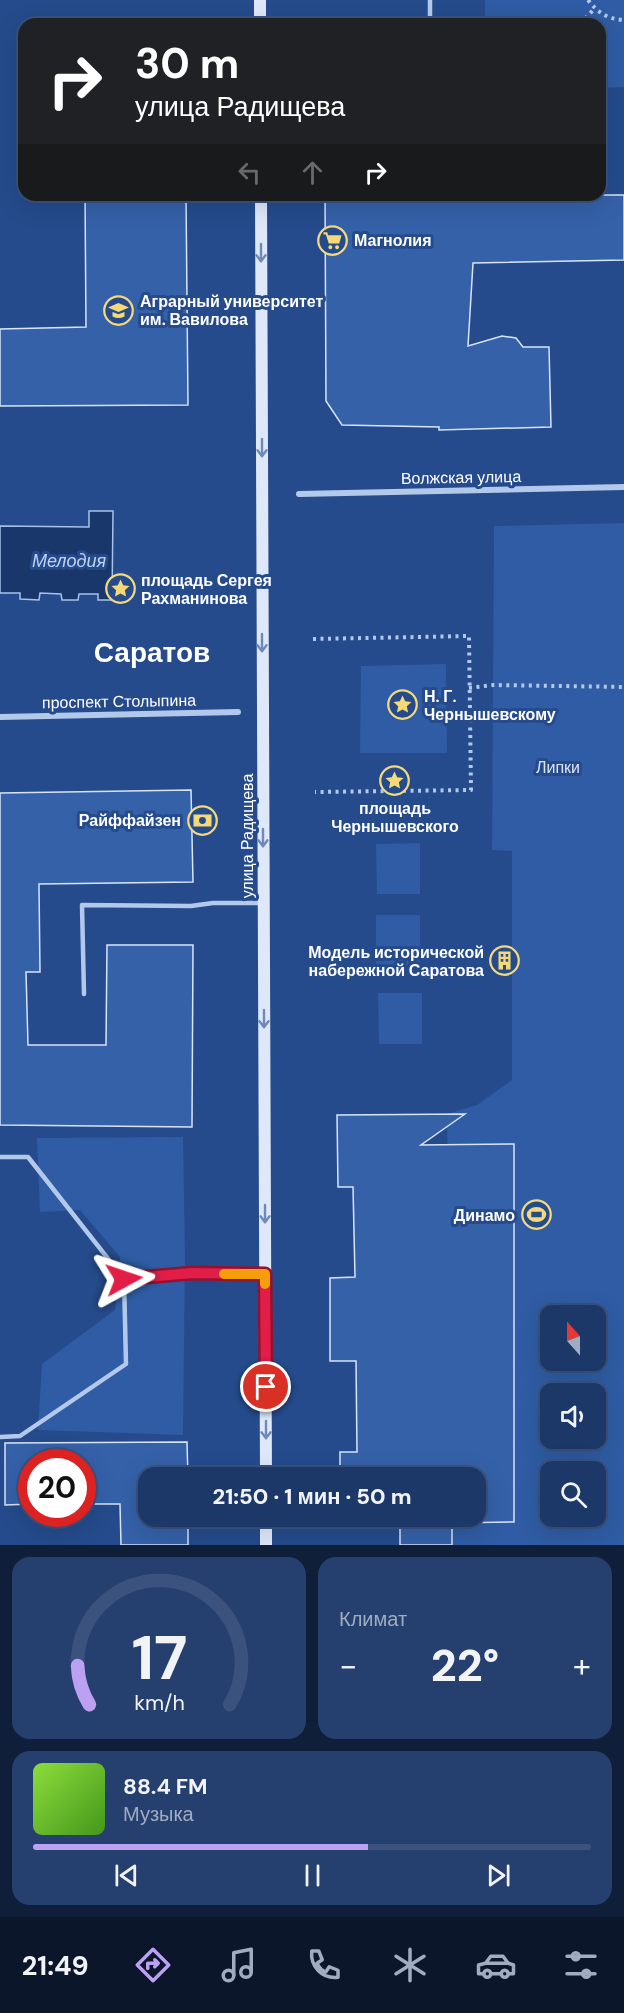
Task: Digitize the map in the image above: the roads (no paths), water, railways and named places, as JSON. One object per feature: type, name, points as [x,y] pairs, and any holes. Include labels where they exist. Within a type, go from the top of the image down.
[{"type":"street","points":[[260,0],[260,18]]},
{"type":"street","name":"улица Радищева","points":[[261,201],[266,1467]]},
{"type":"street","name":"Волжская улица","points":[[299,494],[624,487]]},
{"type":"street","name":"проспект Столыпина","points":[[0,717],[238,712]]},
{"type":"street","points":[[266,1527],[266,1545]]},
{"type":"lane","points":[[430,0],[430,18]]},
{"type":"lane","points":[[84,994],[82,904],[191,906],[213,903],[264,903]]},
{"type":"lane","points":[[0,1157],[28,1156],[124,1279],[126,1364],[20,1436],[0,1437]]},
{"type":"lane","points":[[124,1279],[192,1273],[265,1274]]},
{"type":"water","name":"Мелодия","points":[[89,511],[113,511],[112,600],[98,600],[98,594],[79,594],[78,600],[62,600],[61,594],[40,593],[39,600],[20,599],[20,593],[0,593],[0,526],[89,527]]},
{"type":"place","name":"Магнолия","points":[[333,240]]},
{"type":"place","name":"Аграрный университет им. Вавилова","points":[[119,310]]},
{"type":"place","name":"площадь Сергея Рахманинова","points":[[120,589]]},
{"type":"place","name":"Н. Г. Чернышевскому","points":[[403,705]]},
{"type":"place","name":"площадь Чернышевского","points":[[395,780]]},
{"type":"place","name":"Райффайзен","points":[[202,820]]},
{"type":"place","name":"Модель исторической набережной Саратова","points":[[505,961]]},
{"type":"place","name":"Динамо","points":[[536,1215]]},
{"type":"district","name":"Саратов","points":[[152,652]]},
{"type":"park label","name":"Липки","points":[[558,767]]}]
